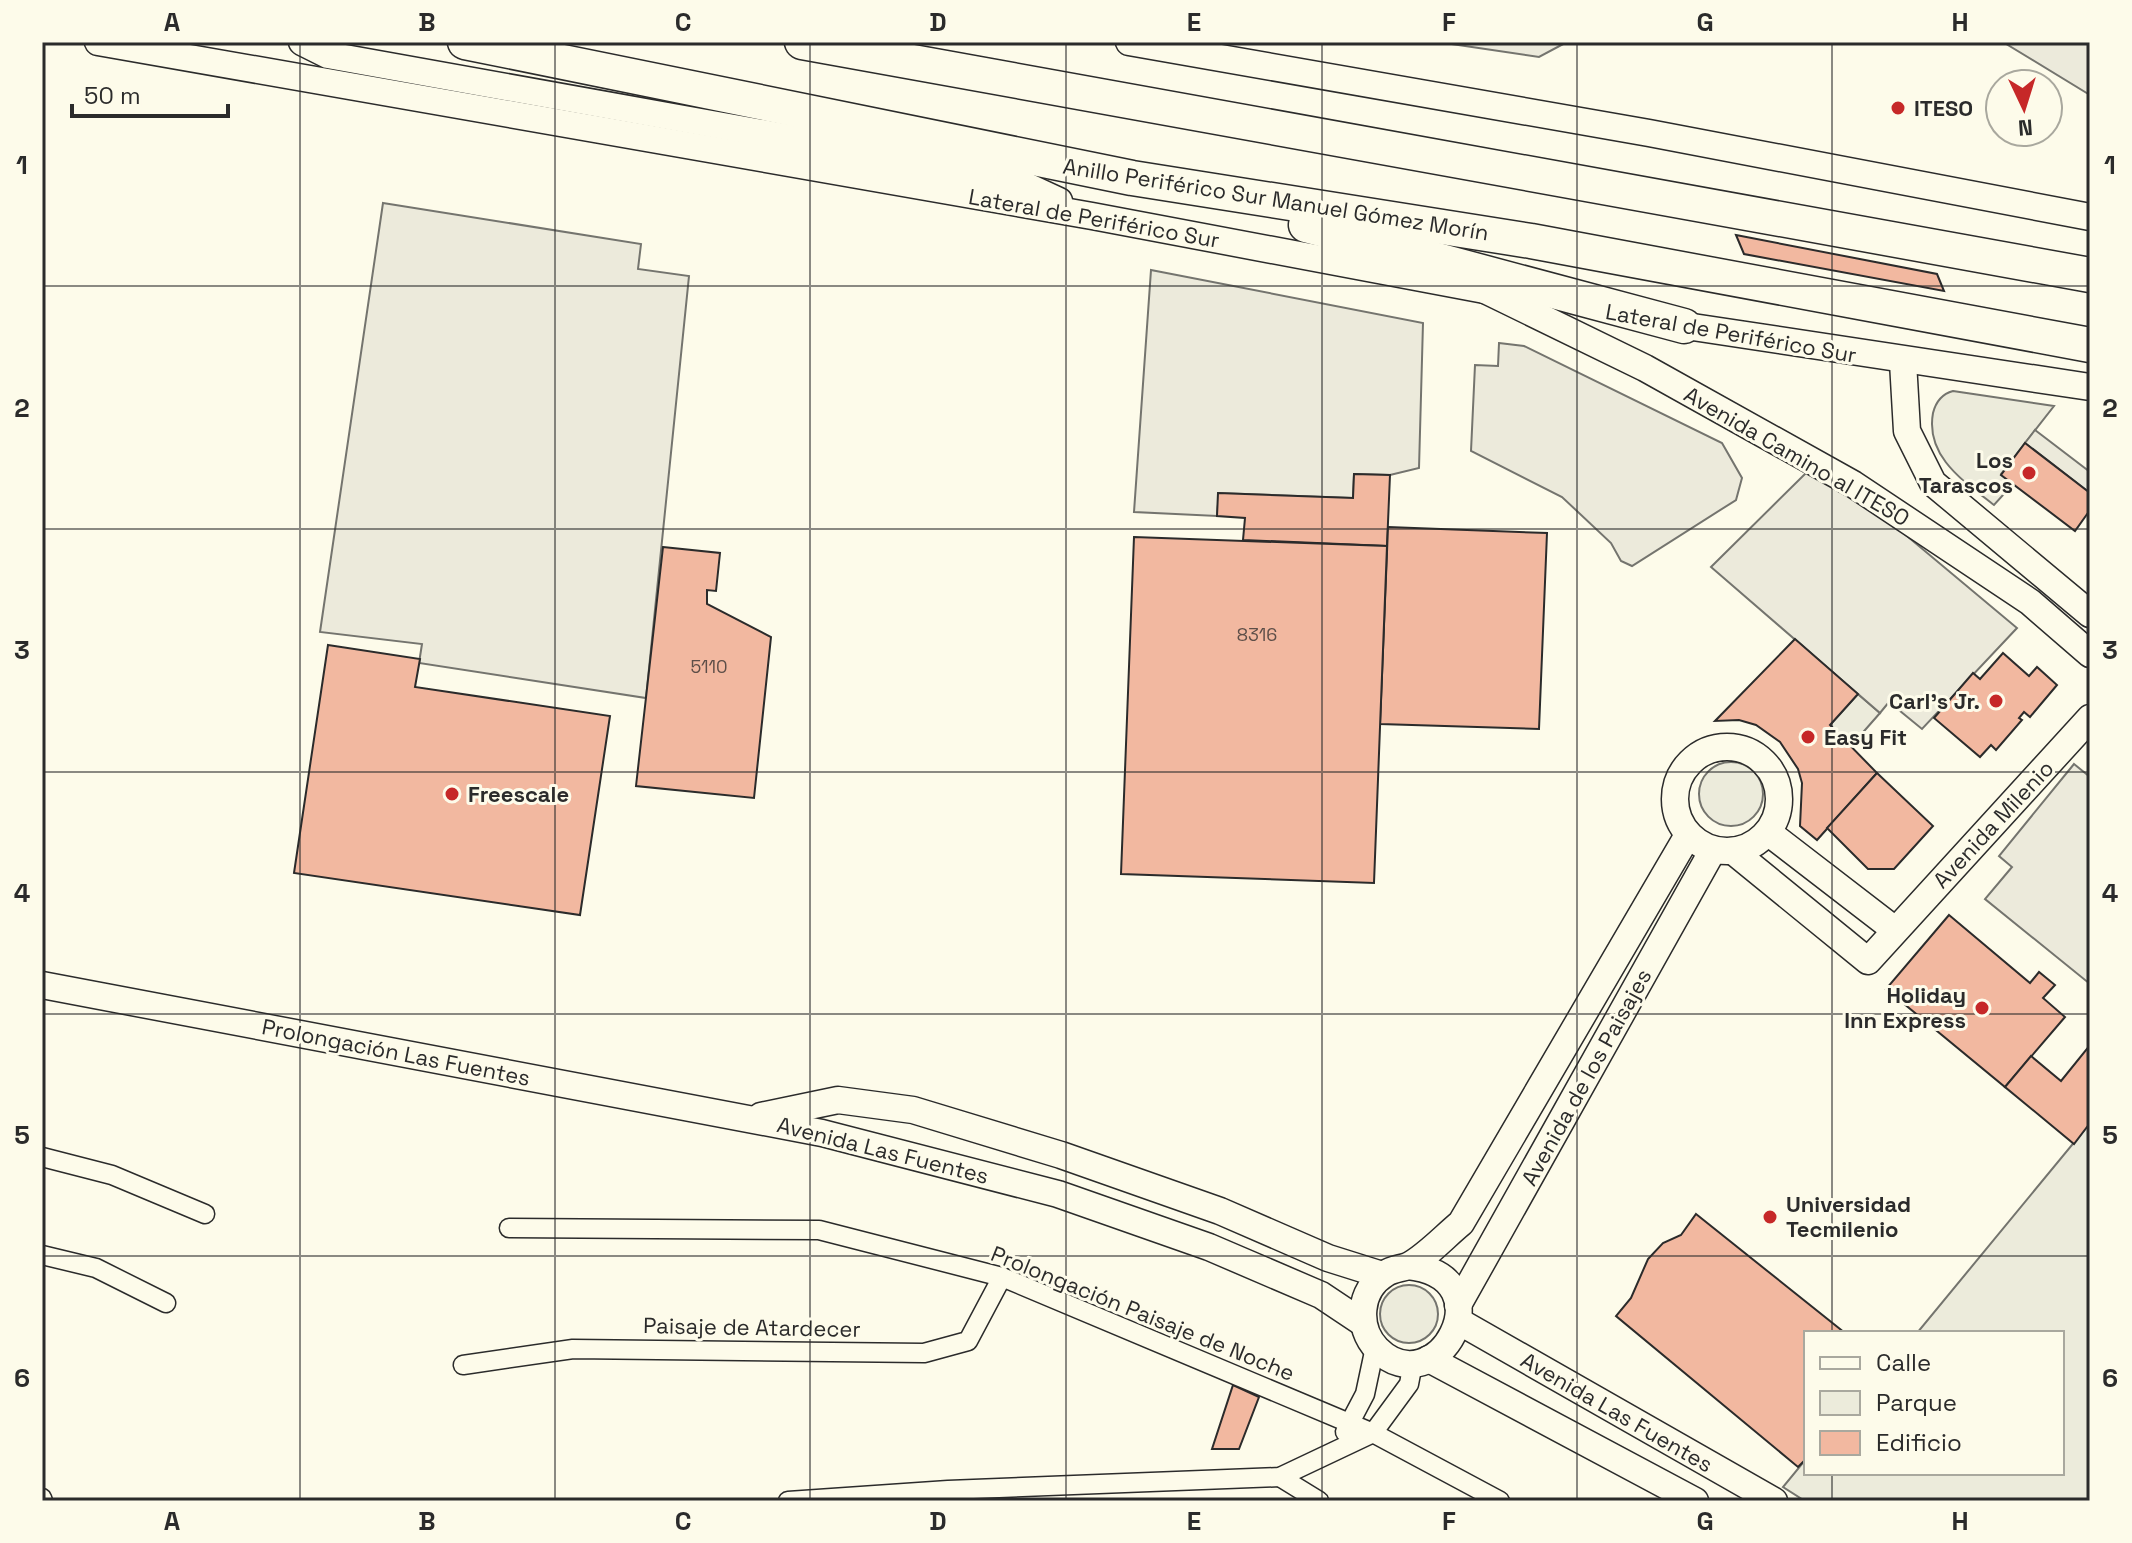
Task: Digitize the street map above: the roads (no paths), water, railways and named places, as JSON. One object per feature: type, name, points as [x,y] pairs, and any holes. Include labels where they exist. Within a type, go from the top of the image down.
[{"type":"highway","name":"Anillo Periférico Sur Manuel Gómez Morín","points":[[465,42],[1132,178],[1531,241],[2090,345]]},
{"type":"highway","points":[[802,42],[2090,275]]},
{"type":"highway","points":[[1132,178],[1684,326]]},
{"type":"highway","points":[[1844,229],[2090,256]]},
{"type":"street","name":"Lateral de Periférico Sur","points":[[98,42],[1092,216],[1684,326],[1903,362],[2090,387]]},
{"type":"street","points":[[302,42],[328,55],[1007,177],[1092,216]]},
{"type":"street","points":[[1129,42],[1649,133],[2090,217]]},
{"type":"street","name":"Avenida Camino al ITESO","points":[[1483,289],[1645,368],[1853,484],[2030,602],[2090,654]]},
{"type":"street","name":"Avenida Camino al ITESO","points":[[1903,362],[1907,431],[1933,483],[2090,614]]},
{"type":"street","name":"Avenida Milenio","points":[[1723,850],[1868,961],[2090,718]]},
{"type":"street","points":[[1720,746],[1747,751],[1769,766],[1777,782],[1780,801],[1769,833],[1751,846],[1723,850],[1688,835],[1674,806],[1680,774],[1703,752],[1720,746]]},
{"type":"street","points":[[1769,833],[1895,930]]},
{"type":"street","name":"Avenida de los Paisajes","points":[[1408,1266],[1461,1223],[1688,835]]},
{"type":"street","name":"Avenida de los Paisajes","points":[[1459,1314],[1723,850]]},
{"type":"street","name":"Prolongación Las Fuentes","points":[[42,985],[750,1118]]},
{"type":"street","name":"Avenida Las Fuentes","points":[[750,1118],[838,1100],[913,1110],[1061,1155],[1205,1205],[1328,1258],[1382,1275]]},
{"type":"street","name":"Avenida Las Fuentes","points":[[750,1118],[822,1133],[1058,1194],[1209,1247],[1321,1295],[1363,1323]]},
{"type":"street","points":[[42,1157],[112,1175],[205,1214]]},
{"type":"street","name":"Prolongación Paisaje de Noche","points":[[509,1228],[819,1230],[1002,1277],[1373,1433],[1500,1501]]},
{"type":"street","points":[[42,1255],[96,1268],[166,1303]]},
{"type":"street","points":[[1408,1266],[1435,1272],[1446,1281],[1459,1314],[1448,1345],[1421,1361],[1399,1361],[1375,1347],[1363,1323],[1363,1305],[1370,1288],[1382,1275],[1408,1266]]},
{"type":"street","name":"Paisaje de Atardecer","points":[[463,1365],[573,1349],[924,1353],[968,1341],[1002,1277]]},
{"type":"street","name":"Avenida Las Fuentes","points":[[1459,1314],[1774,1501]]},
{"type":"street","points":[[1336,1448],[1365,1394],[1375,1347]]},
{"type":"street","points":[[788,1501],[948,1490],[1280,1477],[1373,1433],[1409,1384],[1421,1361]]},
{"type":"street","name":"Avenida Las Fuentes","points":[[1421,1361],[1695,1501]]},
{"type":"street","points":[[1280,1477],[1319,1501]]},
{"type":"place","name":"ITESO","points":[[1898,108]]},
{"type":"place","name":"Los Tarascos","points":[[2029,473]]},
{"type":"place","name":"Carl's Jr.","points":[[1996,701]]},
{"type":"place","name":"Easy Fit","points":[[1808,737]]},
{"type":"place","name":"Freescale","points":[[452,794]]},
{"type":"place","name":"Holiday Inn Express","points":[[1982,1008]]},
{"type":"place","name":"Universidad Tecmilenio","points":[[1770,1217]]}]
